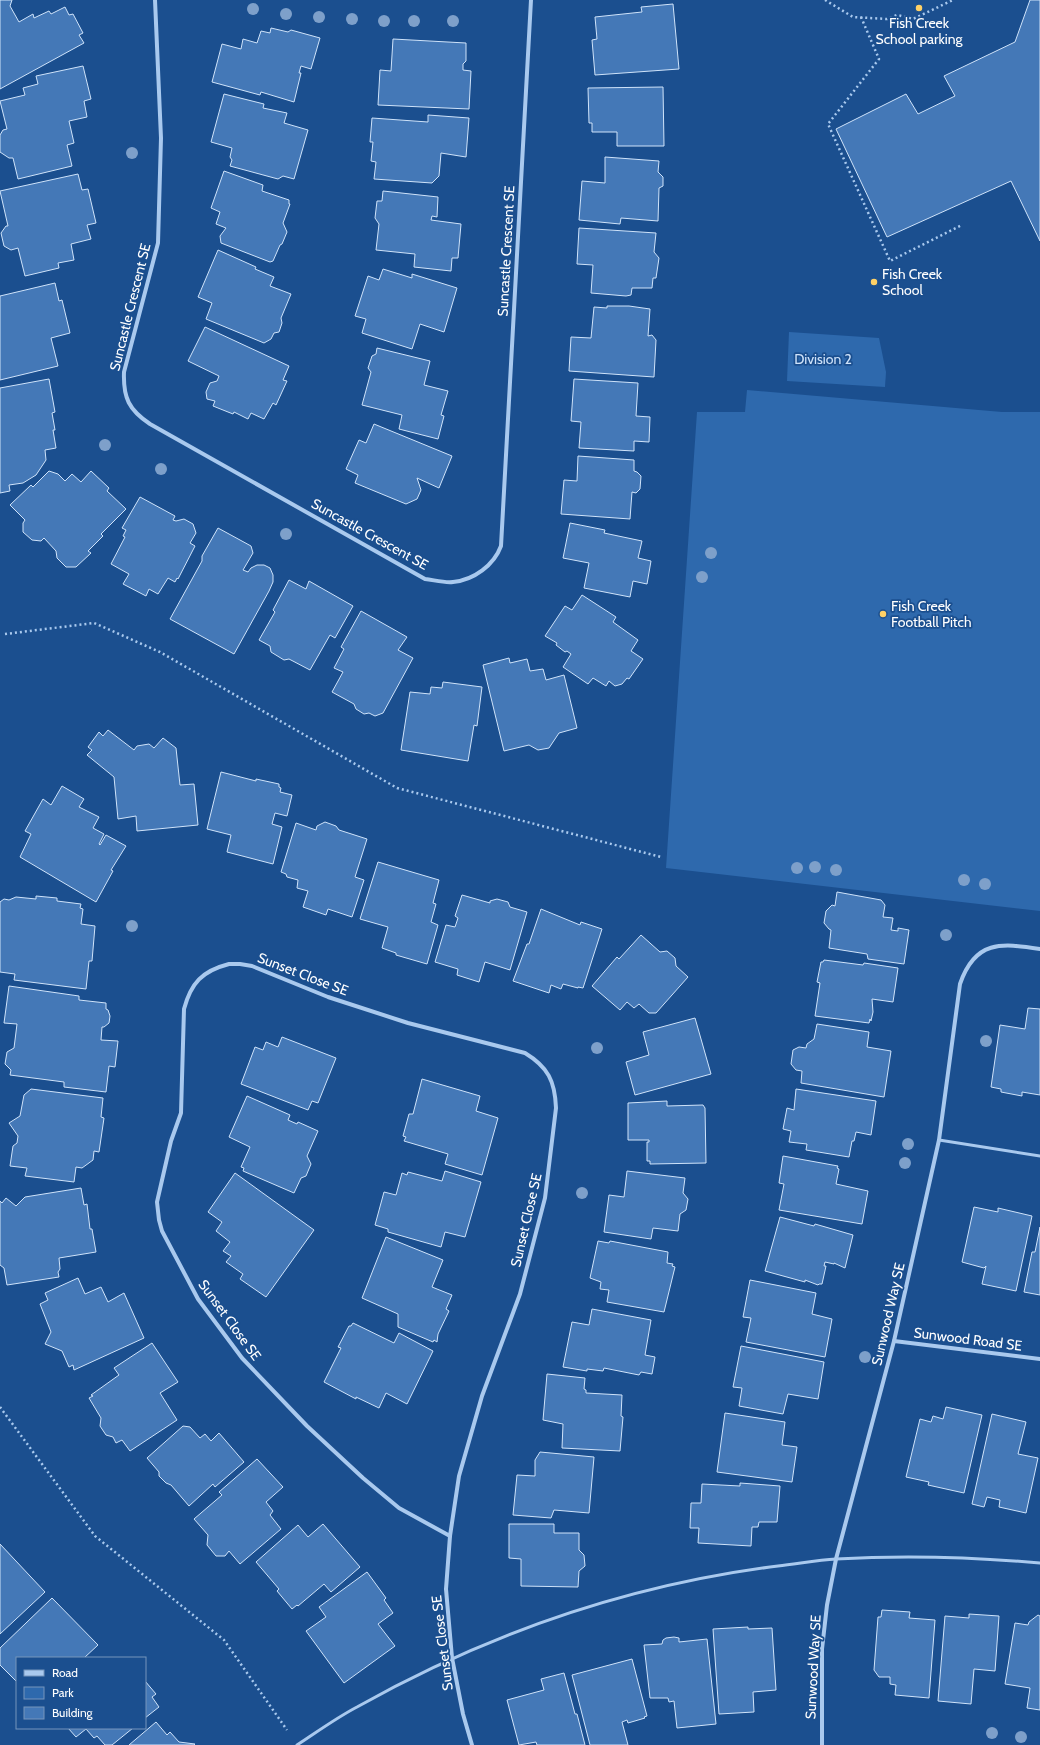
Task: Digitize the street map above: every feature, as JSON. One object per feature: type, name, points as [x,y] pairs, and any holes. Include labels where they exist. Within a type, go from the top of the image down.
[{"type":"street","name":"Suncastle Crescent SE","points":[[155,0],[161,138],[158,243],[124,372],[126,398],[131,407],[141,418],[150,424],[425,578],[453,582],[469,578],[486,568],[497,557],[501,546],[531,0]]},
{"type":"street","name":"Sunwood Way SE","points":[[822,1745],[822,1649],[827,1605],[836,1559],[894,1341],[939,1140],[960,984],[964,973],[971,962],[980,953],[992,947],[1006,944],[1040,948]]},
{"type":"street","name":"Sunset Close SE","points":[[450,1536],[399,1508],[363,1478],[307,1426],[242,1358],[198,1299],[162,1231],[157,1202],[171,1141],[181,1113],[184,1009],[188,995],[196,982],[206,973],[217,967],[229,964],[252,966],[328,997],[408,1023],[525,1053],[536,1060],[545,1069],[552,1081],[556,1108],[545,1198],[520,1294],[482,1396],[459,1476],[450,1536],[446,1589],[452,1658],[463,1714],[472,1745]]},
{"type":"street","name":"Sunwood Road SE","points":[[894,1341],[1040,1359]]},
{"type":"lane","points":[[939,1140],[1040,1156]]},
{"type":"lane","points":[[297,1745],[355,1708],[452,1658],[550,1618],[621,1596],[740,1571],[836,1559],[910,1556],[1040,1563]]},
{"type":"path","points":[[825,0],[853,17],[887,19],[897,15],[913,19],[953,0]]},
{"type":"path","points":[[861,18],[879,59],[828,124],[890,261],[962,225]]},
{"type":"path","points":[[5,634],[94,623],[160,652],[397,788],[661,857]]},
{"type":"path","points":[[0,1407],[95,1536],[224,1640],[297,1745]]},
{"type":"green space","name":"Division 2","points":[[789,332],[879,338],[886,372],[885,387],[787,381]]},
{"type":"green space","name":"Fish Creek Football Pitch","points":[[747,390],[1002,412],[1040,412],[1040,911],[666,868],[697,412],[745,412]]},
{"type":"building","points":[[0,0],[12,0],[10,6],[19,22],[33,14],[34,18],[49,11],[51,14],[65,7],[69,15],[73,14],[83,33],[79,35],[84,43],[0,89]]},
{"type":"building","points":[[1030,0],[1040,0],[1040,241],[1011,181],[887,237],[836,129],[906,94],[918,114],[955,96],[944,76],[1015,42]]},
{"type":"building","points":[[673,4],[679,69],[595,75],[592,40],[597,39],[595,17],[642,12],[641,7]]},
{"type":"building","points":[[271,28],[288,32],[291,30],[320,38],[311,69],[301,66],[299,73],[301,73],[294,102],[261,92],[260,95],[212,82],[222,44],[241,49],[243,39],[257,43],[261,31],[270,33]]},
{"type":"building","points":[[393,39],[466,43],[466,61],[463,64],[463,70],[471,71],[469,109],[378,105],[380,70],[391,71]]},
{"type":"building","points":[[83,66],[91,99],[84,101],[87,117],[69,121],[74,143],[67,145],[72,166],[18,179],[13,158],[9,158],[0,152],[0,135],[3,130],[7,129],[0,101],[25,95],[23,88],[38,84],[36,76]]},
{"type":"building","points":[[663,87],[664,146],[617,146],[617,132],[592,132],[592,123],[589,123],[588,88]]},
{"type":"building","points":[[224,94],[264,104],[263,108],[287,113],[284,123],[308,130],[294,179],[283,176],[278,179],[230,166],[232,160],[230,157],[232,148],[211,142]]},
{"type":"building","points":[[428,115],[469,118],[466,157],[441,153],[439,176],[432,183],[374,179],[376,162],[371,161],[373,142],[370,142],[372,118],[428,122]]},
{"type":"building","points":[[605,157],[659,161],[658,172],[663,177],[663,186],[659,188],[658,221],[621,218],[620,224],[579,220],[582,181],[605,183]]},
{"type":"building","points":[[224,171],[263,185],[262,191],[289,200],[290,204],[283,223],[287,232],[273,261],[270,262],[221,243],[220,236],[226,228],[216,224],[220,212],[211,208]]},
{"type":"building","points":[[78,174],[82,190],[88,189],[96,223],[87,225],[91,239],[71,244],[74,260],[58,263],[59,268],[25,276],[18,248],[11,250],[4,246],[1,233],[6,226],[8,226],[0,191]]},
{"type":"building","points":[[383,191],[438,197],[437,217],[432,216],[431,220],[461,224],[458,258],[452,258],[451,271],[414,267],[415,254],[376,250],[379,224],[375,218],[377,201],[382,201]]},
{"type":"building","points":[[579,228],[656,233],[654,252],[659,258],[656,278],[653,278],[652,288],[632,288],[631,295],[626,296],[591,293],[593,265],[577,264]]},
{"type":"building","points":[[218,250],[274,277],[270,286],[291,294],[281,318],[282,323],[279,332],[274,333],[271,339],[264,343],[206,319],[212,303],[198,297]]},
{"type":"building","points":[[383,269],[412,278],[412,274],[457,288],[444,332],[420,324],[412,349],[362,333],[366,319],[355,316],[368,276],[379,280]]},
{"type":"building","points":[[55,283],[59,301],[62,300],[70,333],[51,338],[58,366],[0,380],[0,296]]},
{"type":"building","points":[[607,306],[629,306],[650,309],[648,336],[652,335],[656,340],[654,377],[569,371],[571,337],[591,338],[594,307],[607,308]]},
{"type":"building","points":[[205,327],[289,366],[283,380],[287,381],[276,405],[273,403],[264,419],[251,413],[248,419],[234,412],[233,414],[213,406],[215,401],[207,399],[206,392],[210,383],[217,381],[219,376],[188,361]]},
{"type":"building","points":[[377,348],[430,361],[424,385],[448,391],[441,415],[444,416],[438,439],[399,429],[402,415],[362,405],[371,372],[368,368],[372,356],[376,354]]},
{"type":"building","points":[[49,379],[55,412],[52,413],[56,448],[45,450],[46,460],[36,475],[23,483],[9,485],[10,491],[0,493],[0,388]]},
{"type":"building","points":[[574,379],[638,383],[636,416],[650,417],[649,442],[634,441],[634,451],[579,448],[581,422],[571,421]]},
{"type":"building","points":[[374,424],[452,456],[439,488],[417,478],[421,490],[417,499],[406,504],[355,483],[358,475],[346,469],[359,440],[366,443]]},
{"type":"building","points":[[578,456],[634,460],[634,471],[641,476],[640,489],[636,493],[632,492],[630,519],[561,514],[564,480],[577,481]]},
{"type":"building","points":[[49,471],[58,474],[65,481],[72,474],[81,482],[91,471],[109,488],[107,491],[126,509],[101,534],[103,536],[88,551],[91,553],[76,567],[66,567],[57,558],[56,551],[44,538],[41,541],[32,540],[23,532],[23,523],[25,520],[10,505],[31,485],[33,487]]},
{"type":"building","points":[[140,497],[175,516],[173,520],[176,521],[184,519],[193,524],[196,533],[190,543],[195,546],[178,579],[177,578],[175,582],[168,578],[158,594],[149,589],[146,596],[123,584],[129,574],[111,564],[125,537],[123,536],[126,530],[122,528]]},
{"type":"building","points":[[570,523],[605,530],[604,533],[642,541],[638,558],[651,561],[647,584],[633,581],[630,597],[584,588],[589,563],[563,558]]},
{"type":"building","points":[[218,528],[251,546],[253,553],[243,570],[248,572],[251,568],[257,565],[264,565],[270,568],[273,575],[273,582],[269,591],[234,654],[170,619],[202,561],[202,556]]},
{"type":"building","points":[[289,580],[306,589],[309,581],[353,606],[335,638],[330,635],[310,670],[289,659],[284,660],[271,652],[270,646],[259,640],[275,612],[273,610]]},
{"type":"building","points":[[582,595],[616,617],[613,622],[638,640],[631,651],[643,659],[629,679],[627,678],[622,684],[615,686],[609,681],[606,686],[593,678],[588,684],[563,667],[571,654],[567,651],[565,652],[556,645],[557,643],[545,636],[565,606],[572,610]]},
{"type":"building","points":[[361,611],[407,637],[398,650],[413,658],[383,713],[375,716],[369,713],[364,714],[356,709],[354,704],[332,692],[343,672],[334,668],[344,649],[341,647]]},
{"type":"building","points":[[509,658],[510,663],[527,659],[530,671],[543,669],[546,680],[564,675],[577,728],[559,733],[549,748],[538,750],[529,745],[504,751],[483,665]]},
{"type":"building","points":[[443,682],[482,687],[477,726],[474,725],[468,761],[401,750],[410,692],[430,694],[431,687],[442,688]]},
{"type":"building","points":[[108,730],[134,750],[137,746],[149,744],[154,748],[163,738],[176,748],[180,785],[194,784],[198,825],[137,831],[136,816],[118,819],[114,777],[87,755],[92,750],[88,747],[99,732],[103,736]]},
{"type":"building","points":[[221,772],[256,781],[256,779],[279,784],[279,787],[281,788],[280,792],[292,795],[287,816],[275,813],[272,824],[282,827],[273,864],[227,852],[231,835],[207,829]]},
{"type":"building","points":[[62,786],[84,799],[79,807],[99,817],[93,828],[104,834],[99,844],[100,845],[106,835],[126,846],[111,870],[113,871],[96,902],[20,857],[31,834],[25,831],[43,799],[51,805]]},
{"type":"building","points":[[325,822],[336,826],[339,830],[367,839],[355,877],[364,880],[352,917],[328,909],[326,915],[303,907],[308,891],[297,888],[298,880],[287,877],[286,874],[281,872],[296,823],[316,830],[317,826]]},
{"type":"building","points":[[378,862],[439,880],[433,903],[436,904],[431,922],[438,925],[427,964],[396,955],[396,953],[382,948],[388,927],[360,919]]},
{"type":"building","points":[[837,892],[881,900],[885,905],[883,917],[893,918],[891,930],[898,931],[898,928],[909,930],[904,964],[868,959],[867,954],[829,948],[831,930],[824,923],[826,911],[832,905],[835,906]]},
{"type":"building","points":[[462,895],[490,903],[490,901],[497,899],[508,902],[510,907],[527,912],[510,970],[485,962],[479,982],[457,975],[458,969],[435,962],[446,925],[455,927],[458,918],[455,916]]},
{"type":"building","points":[[36,896],[57,898],[57,901],[81,904],[80,908],[83,909],[81,924],[95,926],[92,961],[89,961],[86,989],[14,980],[15,974],[0,972],[0,902],[4,899],[9,900],[16,897],[36,899]]},
{"type":"building","points":[[541,909],[580,925],[581,922],[602,929],[583,988],[563,984],[561,989],[551,985],[549,993],[513,981],[527,944],[529,944]]},
{"type":"building","points":[[641,935],[660,952],[667,951],[675,958],[676,966],[688,977],[656,1013],[649,1013],[639,1004],[634,1008],[627,1002],[620,1010],[592,986],[617,957],[619,959]]},
{"type":"building","points":[[824,960],[863,965],[864,963],[898,968],[893,1002],[872,999],[873,1012],[869,1023],[815,1016],[820,983],[817,982],[821,962]]},
{"type":"building","points":[[9,986],[79,996],[79,1000],[106,1003],[106,1009],[108,1010],[110,1016],[109,1023],[102,1027],[101,1040],[118,1041],[115,1067],[109,1066],[106,1092],[64,1087],[64,1082],[10,1075],[11,1070],[5,1064],[7,1052],[14,1048],[17,1024],[4,1023]]},
{"type":"building","points":[[1028,1008],[1040,1009],[1040,1095],[1022,1092],[1022,1096],[1001,1092],[1001,1089],[991,1087],[1000,1025],[1025,1029]]},
{"type":"building","points":[[695,1018],[711,1074],[635,1095],[626,1062],[649,1055],[643,1032]]},
{"type":"building","points":[[817,1024],[869,1032],[867,1047],[891,1051],[884,1097],[801,1083],[802,1071],[796,1070],[791,1064],[793,1050],[799,1047],[806,1048],[807,1044],[814,1039]]},
{"type":"building","points":[[282,1037],[336,1058],[318,1103],[312,1101],[308,1110],[241,1084],[255,1047],[263,1050],[266,1042],[278,1047]]},
{"type":"building","points":[[422,1079],[480,1096],[476,1111],[498,1118],[482,1175],[445,1164],[448,1154],[404,1141],[406,1137],[403,1136],[409,1114],[413,1114]]},
{"type":"building","points":[[31,1089],[103,1098],[101,1117],[104,1118],[99,1152],[94,1151],[93,1160],[82,1168],[76,1167],[74,1182],[25,1176],[27,1168],[10,1166],[13,1146],[17,1143],[18,1136],[9,1123],[20,1116],[24,1095]]},
{"type":"building","points":[[796,1089],[876,1101],[871,1135],[856,1132],[854,1141],[852,1141],[849,1157],[806,1150],[807,1144],[789,1142],[791,1131],[783,1129],[787,1108],[794,1110]]},
{"type":"building","points":[[247,1096],[290,1115],[288,1120],[297,1124],[298,1122],[318,1131],[307,1156],[311,1164],[306,1176],[301,1178],[294,1193],[243,1171],[244,1168],[241,1167],[250,1147],[229,1137]]},
{"type":"building","points":[[667,1101],[667,1106],[703,1105],[705,1108],[706,1163],[650,1164],[650,1161],[647,1161],[647,1142],[649,1142],[649,1140],[628,1140],[628,1103]]},
{"type":"building","points":[[783,1156],[838,1166],[837,1168],[839,1169],[836,1184],[868,1191],[862,1224],[779,1210],[784,1184],[779,1183]]},
{"type":"building","points":[[445,1171],[481,1182],[465,1237],[445,1232],[441,1247],[388,1232],[388,1229],[375,1225],[384,1192],[396,1195],[402,1173],[407,1175],[408,1172],[442,1181]]},
{"type":"building","points":[[627,1171],[685,1178],[683,1193],[688,1199],[686,1210],[680,1214],[678,1231],[653,1228],[651,1239],[604,1232],[609,1195],[624,1197]]},
{"type":"building","points":[[235,1173],[314,1230],[266,1297],[240,1279],[243,1274],[226,1262],[231,1256],[223,1251],[230,1242],[216,1231],[222,1222],[208,1212]]},
{"type":"building","points":[[81,1188],[84,1205],[87,1204],[90,1229],[92,1229],[96,1252],[59,1258],[59,1277],[7,1285],[4,1268],[0,1265],[0,1201],[2,1203],[6,1198],[16,1206],[25,1197]]},
{"type":"building","points":[[974,1207],[998,1212],[998,1208],[1032,1216],[1016,1291],[982,1284],[986,1266],[984,1268],[962,1262]]},
{"type":"building","points":[[780,1217],[814,1226],[815,1224],[853,1235],[845,1268],[834,1263],[825,1262],[824,1266],[826,1266],[822,1284],[818,1285],[805,1280],[805,1282],[765,1271]]},
{"type":"building","points":[[1040,1227],[1040,1295],[1024,1292],[1032,1252],[1035,1252]]},
{"type":"building","points":[[386,1237],[443,1260],[432,1287],[452,1295],[446,1309],[449,1311],[438,1334],[437,1342],[434,1340],[433,1342],[398,1327],[398,1314],[362,1298]]},
{"type":"building","points":[[598,1241],[609,1243],[610,1241],[668,1252],[667,1263],[673,1264],[672,1266],[675,1267],[664,1312],[607,1302],[609,1290],[600,1289],[601,1282],[590,1278]]},
{"type":"building","points":[[78,1278],[85,1294],[101,1287],[108,1302],[124,1293],[144,1338],[74,1370],[73,1365],[69,1367],[62,1351],[45,1344],[51,1332],[40,1304],[48,1300],[45,1293]]},
{"type":"building","points":[[750,1280],[816,1293],[812,1314],[832,1319],[825,1357],[746,1342],[751,1318],[743,1317]]},
{"type":"building","points":[[592,1309],[651,1320],[645,1355],[655,1357],[652,1374],[641,1372],[639,1375],[604,1368],[603,1371],[587,1369],[587,1371],[563,1367],[572,1322],[589,1325]]},
{"type":"building","points":[[353,1323],[394,1343],[399,1333],[433,1351],[407,1404],[386,1393],[379,1408],[356,1397],[356,1399],[324,1382],[341,1348],[338,1347],[349,1326]]},
{"type":"building","points":[[152,1343],[178,1382],[160,1393],[177,1420],[130,1451],[122,1440],[116,1443],[113,1437],[106,1435],[100,1426],[101,1418],[89,1398],[119,1375],[114,1368]]},
{"type":"building","points":[[741,1346],[824,1362],[818,1399],[788,1394],[783,1414],[739,1406],[742,1388],[733,1387]]},
{"type":"building","points":[[547,1374],[585,1378],[584,1389],[586,1390],[586,1393],[622,1395],[621,1416],[623,1417],[620,1451],[562,1448],[563,1424],[543,1420]]},
{"type":"building","points":[[946,1407],[982,1415],[964,1493],[928,1485],[929,1482],[906,1477],[920,1419],[931,1422],[933,1416],[943,1419]]},
{"type":"building","points":[[725,1413],[785,1422],[782,1445],[797,1447],[792,1482],[717,1472]]},
{"type":"building","points":[[992,1414],[1026,1422],[1018,1454],[1038,1458],[1026,1513],[999,1507],[1000,1500],[987,1497],[984,1507],[972,1504]]},
{"type":"building","points":[[183,1426],[190,1427],[200,1438],[205,1434],[211,1441],[219,1433],[244,1462],[215,1487],[213,1484],[189,1506],[171,1485],[166,1483],[159,1476],[159,1472],[147,1458]]},
{"type":"building","points":[[540,1452],[594,1457],[589,1513],[554,1510],[551,1518],[513,1515],[517,1475],[535,1476],[535,1460]]},
{"type":"building","points":[[257,1459],[283,1487],[266,1502],[273,1511],[270,1515],[281,1529],[240,1564],[229,1551],[225,1556],[216,1556],[207,1545],[208,1535],[194,1519],[222,1495],[219,1492]]},
{"type":"building","points":[[740,1483],[780,1486],[777,1522],[759,1522],[758,1527],[752,1527],[751,1546],[698,1543],[699,1528],[690,1528],[691,1503],[701,1503],[702,1484],[740,1486]]},
{"type":"building","points":[[323,1524],[360,1567],[331,1592],[324,1584],[298,1606],[297,1605],[292,1609],[277,1591],[279,1589],[256,1562],[298,1525],[308,1537]]},
{"type":"building","points":[[509,1524],[554,1524],[554,1533],[579,1533],[579,1550],[584,1555],[585,1566],[579,1571],[578,1587],[521,1586],[521,1559],[509,1558]]},
{"type":"building","points":[[0,1544],[45,1592],[0,1634]]},
{"type":"building","points":[[367,1572],[386,1598],[384,1600],[393,1613],[378,1624],[395,1646],[344,1683],[306,1631],[326,1617],[319,1607]]},
{"type":"building","points":[[52,1598],[98,1645],[85,1657],[16,1657],[16,1681],[0,1665],[0,1648]]},
{"type":"building","points":[[882,1610],[910,1612],[909,1618],[935,1620],[929,1698],[895,1695],[896,1685],[890,1684],[890,1677],[879,1677],[874,1670],[878,1617],[881,1617]]},
{"type":"building","points":[[969,1614],[999,1616],[995,1671],[974,1669],[971,1704],[938,1701],[945,1616],[969,1618]]},
{"type":"building","points":[[1038,1615],[1040,1616],[1040,1710],[1027,1708],[1030,1688],[1005,1684],[1015,1623],[1028,1625],[1029,1622]]},
{"type":"building","points":[[748,1627],[748,1629],[772,1628],[776,1690],[753,1692],[754,1712],[719,1714],[713,1629]]},
{"type":"building","points":[[666,1638],[679,1638],[679,1642],[707,1639],[716,1724],[677,1728],[674,1701],[669,1702],[668,1698],[650,1698],[644,1645],[662,1644],[663,1640]]},
{"type":"building","points":[[632,1659],[647,1716],[628,1723],[627,1720],[622,1722],[628,1745],[590,1745],[572,1675]]},
{"type":"building","points":[[564,1673],[585,1745],[537,1745],[536,1742],[519,1745],[507,1700],[544,1690],[541,1679]]},
{"type":"building","points":[[146,1682],[156,1694],[152,1697],[159,1707],[146,1717]]},
{"type":"building","points":[[156,1722],[167,1735],[170,1732],[179,1742],[195,1744],[129,1745]]},
{"type":"building","points":[[69,1729],[86,1729],[76,1737]]},
{"type":"building","points":[[86,1729],[132,1729],[112,1745],[105,1745],[97,1736],[94,1738]]},
{"type":"place","name":"Fish Creek School parking","points":[[919,8]]},
{"type":"place","name":"Fish Creek School","points":[[874,282]]},
{"type":"place","name":"Fish Creek Football Pitch","points":[[883,614]]}]
